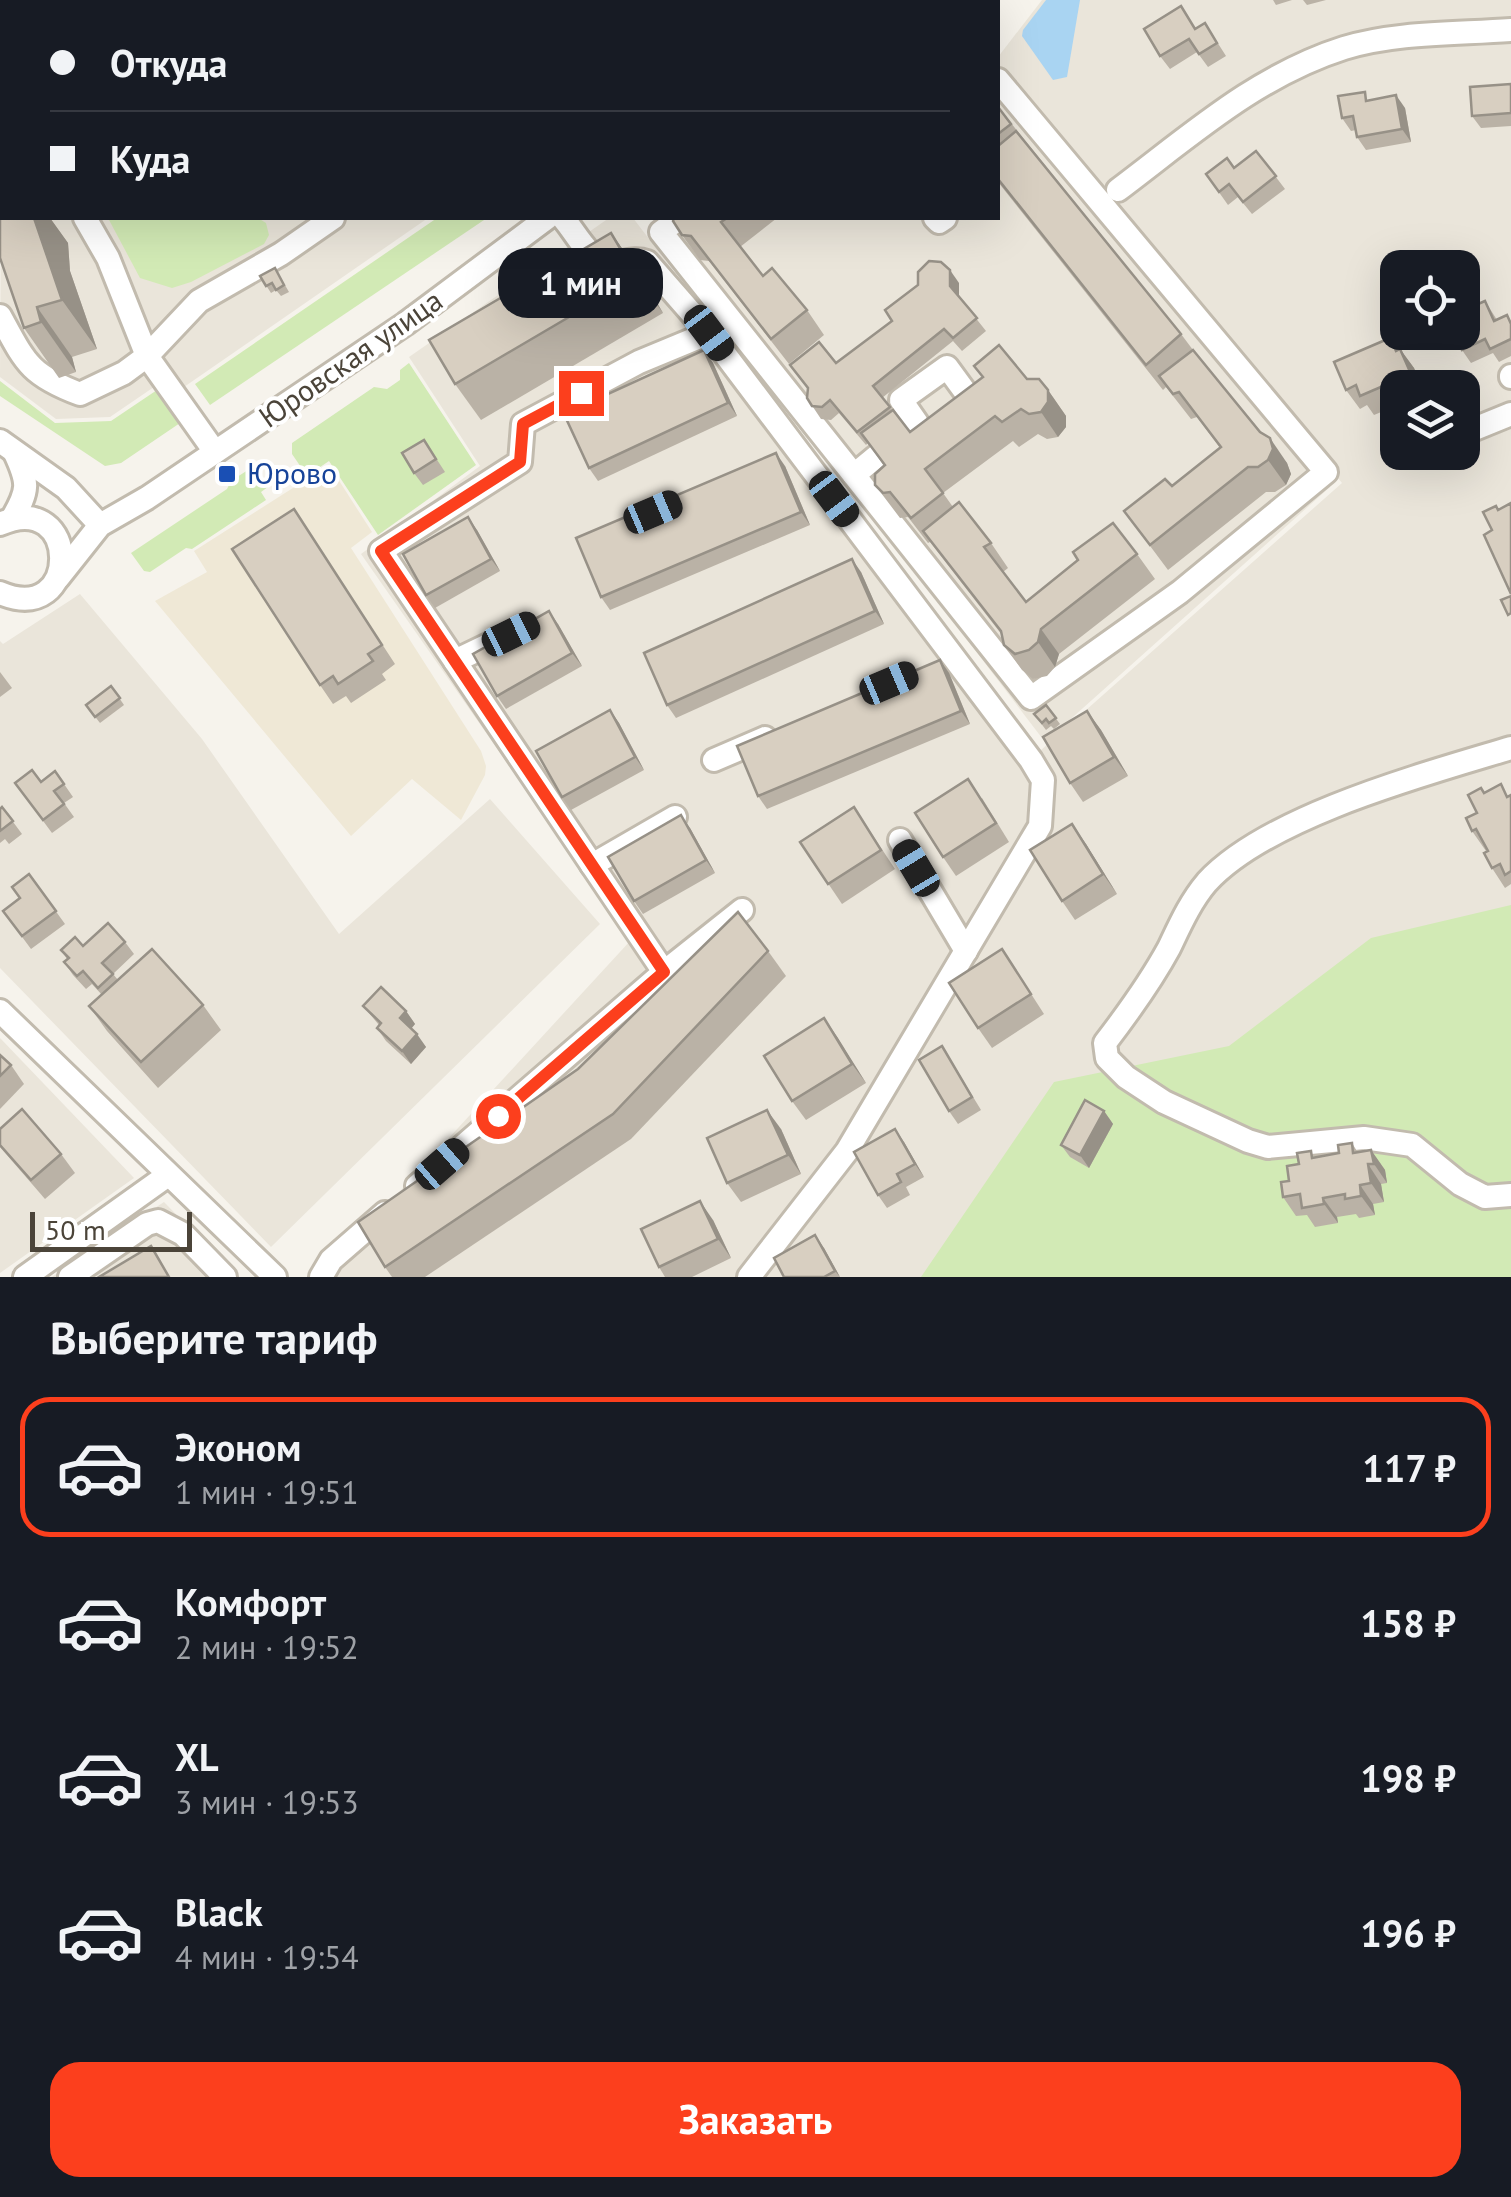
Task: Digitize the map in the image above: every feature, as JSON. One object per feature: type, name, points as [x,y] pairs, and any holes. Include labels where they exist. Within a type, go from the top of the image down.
[{"type":"street","points":[[1118,190],[1227,106],[1276,76],[1344,48],[1410,36],[1511,30]]},
{"type":"street","points":[[677,220],[662,232],[1030,698],[1180,592],[1326,472],[1038,142],[1000,83]]},
{"type":"street","points":[[86,220],[108,258],[147,356],[215,452]]},
{"type":"street","name":"Юровская улица","points":[[58,578],[100,525],[405,324],[543,220]]},
{"type":"street","points":[[565,220],[596,259],[647,262],[709,333],[786,451],[867,557],[949,652],[1043,780],[1040,826],[847,1152],[749,1277]]},
{"type":"street","points":[[0,316],[22,355],[41,378],[80,394],[101,387],[147,356],[199,301],[317,221]]},
{"type":"street","points":[[664,972],[592,865],[530,757],[456,662],[381,551],[520,462],[523,424],[639,362],[709,333]]},
{"type":"street","points":[[854,475],[977,408],[969,381],[947,367],[901,400],[930,432]]},
{"type":"street","points":[[1480,427],[1511,414]]},
{"type":"street","points":[[6,521],[24,498],[26,478],[7,446]]},
{"type":"street","points":[[7,446],[66,488],[100,525]]},
{"type":"street","points":[[6,521],[100,525]]},
{"type":"street","points":[[0,593],[25,599],[38,596],[58,578],[62,566],[58,540],[39,521]]},
{"type":"street","points":[[456,662],[538,620]]},
{"type":"street","points":[[924,668],[949,652]]},
{"type":"street","points":[[714,760],[784,729]]},
{"type":"street","points":[[1511,748],[1358,798],[1277,832],[1239,856],[1207,882],[1143,990],[1105,1042],[1106,1058],[1126,1077],[1164,1102],[1248,1140],[1268,1147],[1364,1138],[1412,1145],[1460,1184],[1485,1197],[1511,1195]]},
{"type":"street","points":[[592,865],[674,817]]},
{"type":"street","points":[[900,840],[966,951]]},
{"type":"street","points":[[320,1277],[331,1260],[664,972],[742,910]]},
{"type":"street","points":[[0,1010],[275,1277]]},
{"type":"street","points":[[24,1277],[168,1175]]},
{"type":"street","points":[[70,1277],[147,1224],[158,1221],[183,1234],[225,1277]]},
{"type":"shaded area","points":[[1042,0],[1511,0],[1511,1277],[321,1277],[631,940],[361,554],[480,466],[409,357],[606,220],[635,220],[1041,750],[1342,483],[1000,72],[1000,54]]},
{"type":"shaded area","points":[[1000,93],[1330,487],[1045,742],[657,232],[673,220],[1000,220]]},
{"type":"shaded area","points":[[1,220],[425,220],[184,387],[173,374],[110,417],[56,419],[0,377]]},
{"type":"shaded area","points":[[329,465],[372,532],[351,548],[481,751],[485,775],[461,820],[412,779],[351,836],[155,601],[207,572],[194,551]]},
{"type":"shaded area","points":[[80,594],[202,739],[339,934],[490,799],[600,924],[271,1247],[0,968],[0,641],[3,644]]},
{"type":"shaded area","points":[[0,1038],[134,1178],[0,1273]]},
{"type":"shaded area","points":[[164,1202],[237,1277],[52,1277]]},
{"type":"green space","points":[[109,220],[266,223],[269,235],[264,244],[191,282],[172,288],[140,278]]},
{"type":"green space","points":[[434,220],[484,220],[210,405],[195,384]]},
{"type":"green space","points":[[409,363],[476,465],[378,535],[329,461],[307,476],[292,454],[292,443],[374,387],[387,389],[400,380],[400,370]]},
{"type":"green space","points":[[0,381],[55,423],[111,421],[160,388],[183,421],[121,463],[105,466],[0,396]]},
{"type":"green space","points":[[254,466],[268,487],[261,492],[266,500],[192,549],[186,548],[150,572],[144,571],[131,553],[227,489],[231,481]]},
{"type":"green space","points":[[1511,905],[1511,1277],[921,1277],[1054,1082],[1229,1046],[1371,938]]},
{"type":"water","points":[[1046,0],[1080,0],[1067,77],[1053,80],[1022,36]]},
{"type":"building","points":[[1181,6],[1195,29],[1205,23],[1217,43],[1199,54],[1189,39],[1160,56],[1144,29]]},
{"type":"building","points":[[1511,84],[1511,113],[1472,116],[1470,87]]},
{"type":"building","points":[[1365,92],[1366,101],[1396,95],[1402,129],[1357,137],[1353,116],[1342,118],[1338,96]]},
{"type":"building","points":[[1000,110],[1011,124],[1000,132]]},
{"type":"building","points":[[1016,131],[1181,334],[1146,365],[1000,182],[1000,144]]},
{"type":"building","points":[[1256,151],[1276,176],[1243,202],[1229,184],[1219,192],[1206,174],[1227,158],[1234,168]]},
{"type":"building","points":[[0,220],[35,220],[62,300],[37,307],[41,322],[24,328],[0,258]]},
{"type":"building","points":[[724,220],[721,222],[763,276],[772,268],[807,310],[771,339],[691,236],[682,235],[673,221]]},
{"type":"building","points":[[611,233],[637,277],[455,384],[429,340]]},
{"type":"building","points":[[929,261],[941,262],[950,270],[950,286],[977,318],[953,338],[944,329],[873,386],[890,407],[857,432],[830,400],[822,407],[812,406],[807,398],[808,388],[790,365],[819,342],[836,363],[892,321],[885,310],[918,285],[918,272]]},
{"type":"building","points":[[275,268],[284,285],[276,290],[272,283],[266,286],[260,276]]},
{"type":"building","points":[[1485,301],[1494,321],[1507,315],[1511,339],[1490,349],[1485,339],[1480,341],[1480,303]]},
{"type":"building","points":[[1380,342],[1380,350],[1400,350],[1409,370],[1380,370],[1380,387],[1360,396],[1356,385],[1346,390],[1334,362]]},
{"type":"building","points":[[999,345],[1027,379],[1039,379],[1048,390],[1048,402],[1041,412],[1029,414],[1021,409],[1002,422],[995,416],[925,469],[943,493],[911,518],[890,492],[883,493],[875,485],[875,474],[885,465],[861,433],[893,410],[910,432],[983,377],[974,366]]},
{"type":"building","points":[[704,350],[728,403],[589,468],[564,414]]},
{"type":"building","points":[[1193,350],[1260,432],[1270,438],[1273,449],[1268,460],[1258,467],[1248,467],[1150,545],[1124,511],[1165,479],[1172,486],[1221,447],[1179,392],[1173,394],[1159,376]]},
{"type":"building","points":[[424,440],[436,459],[414,473],[402,453]]},
{"type":"building","points":[[776,453],[801,512],[601,597],[576,538]]},
{"type":"building","points":[[959,502],[991,543],[984,547],[1026,602],[1078,560],[1073,552],[1113,523],[1137,554],[1041,629],[1038,642],[1029,650],[1015,654],[1004,645],[1001,631],[923,531]]},
{"type":"building","points":[[1511,503],[1511,594],[1484,535],[1492,530],[1483,512]]},
{"type":"building","points":[[294,509],[382,645],[368,654],[373,661],[338,684],[333,676],[320,685],[232,549]]},
{"type":"building","points":[[468,517],[491,559],[426,595],[403,554]]},
{"type":"building","points":[[852,559],[875,611],[667,705],[644,653]]},
{"type":"building","points":[[1511,596],[1511,613],[1508,615],[1501,600]]},
{"type":"building","points":[[549,611],[572,653],[497,696],[473,654]]},
{"type":"building","points":[[940,660],[961,711],[758,796],[737,746]]},
{"type":"building","points":[[111,686],[120,698],[95,717],[86,705]]},
{"type":"building","points":[[1046,705],[1056,718],[1042,723],[1034,714]]},
{"type":"building","points":[[610,710],[635,757],[562,797],[536,751]]},
{"type":"building","points":[[1087,711],[1114,757],[1070,783],[1043,737]]},
{"type":"building","points":[[32,770],[41,782],[55,771],[64,784],[54,791],[64,804],[43,820],[15,783]]},
{"type":"building","points":[[968,779],[996,823],[943,857],[915,813]]},
{"type":"building","points":[[1501,784],[1507,797],[1511,795],[1511,871],[1505,875],[1500,864],[1492,868],[1484,853],[1488,851],[1466,818],[1477,813],[1468,795],[1481,788],[1484,793]]},
{"type":"building","points":[[854,807],[881,850],[828,884],[800,842]]},
{"type":"building","points":[[0,809],[13,821],[0,831]]},
{"type":"building","points":[[681,815],[706,860],[634,901],[608,857]]},
{"type":"building","points":[[1072,824],[1103,874],[1062,901],[1030,850]]},
{"type":"building","points":[[29,874],[56,911],[22,936],[3,911],[20,898],[12,887]]},
{"type":"building","points":[[738,912],[768,951],[613,1114],[385,1267],[358,1222],[578,1069]]},
{"type":"building","points":[[108,923],[125,942],[102,963],[113,974],[98,988],[83,971],[77,976],[64,962],[69,958],[61,950],[75,937],[83,946]]},
{"type":"building","points":[[152,949],[203,1005],[141,1062],[89,1006]]},
{"type":"building","points":[[1002,949],[1031,994],[978,1028],[949,983]]},
{"type":"building","points":[[381,987],[406,1011],[400,1018],[417,1034],[402,1051],[377,1028],[381,1023],[363,1006]]},
{"type":"building","points":[[824,1018],[852,1064],[792,1101],[764,1056]]},
{"type":"building","points":[[942,1046],[972,1097],[949,1111],[919,1060]]},
{"type":"building","points":[[0,1055],[11,1065],[0,1076]]},
{"type":"building","points":[[1085,1100],[1104,1111],[1080,1155],[1061,1145]]},
{"type":"building","points":[[22,1109],[61,1154],[31,1180],[0,1145],[0,1129]]},
{"type":"building","points":[[767,1110],[788,1155],[727,1183],[707,1138]]},
{"type":"building","points":[[895,1129],[915,1164],[897,1174],[901,1182],[878,1195],[854,1152]]},
{"type":"building","points":[[1352,1143],[1353,1153],[1371,1150],[1374,1164],[1368,1164],[1371,1183],[1360,1185],[1361,1196],[1323,1198],[1324,1204],[1302,1208],[1300,1194],[1283,1197],[1281,1182],[1289,1181],[1287,1166],[1299,1164],[1297,1153],[1311,1151],[1312,1158],[1339,1153],[1338,1145]]},
{"type":"building","points":[[700,1201],[718,1239],[659,1267],[641,1229]]},
{"type":"building","points":[[815,1235],[835,1271],[824,1277],[784,1277],[774,1258]]},
{"type":"building","points":[[151,1246],[169,1277],[99,1277]]},
{"type":"place","name":"Юрово","points":[[227,474]]},
{"type":"route","points":[[498,1116],[664,972],[381,551],[520,462],[523,424],[581,393]]}]
